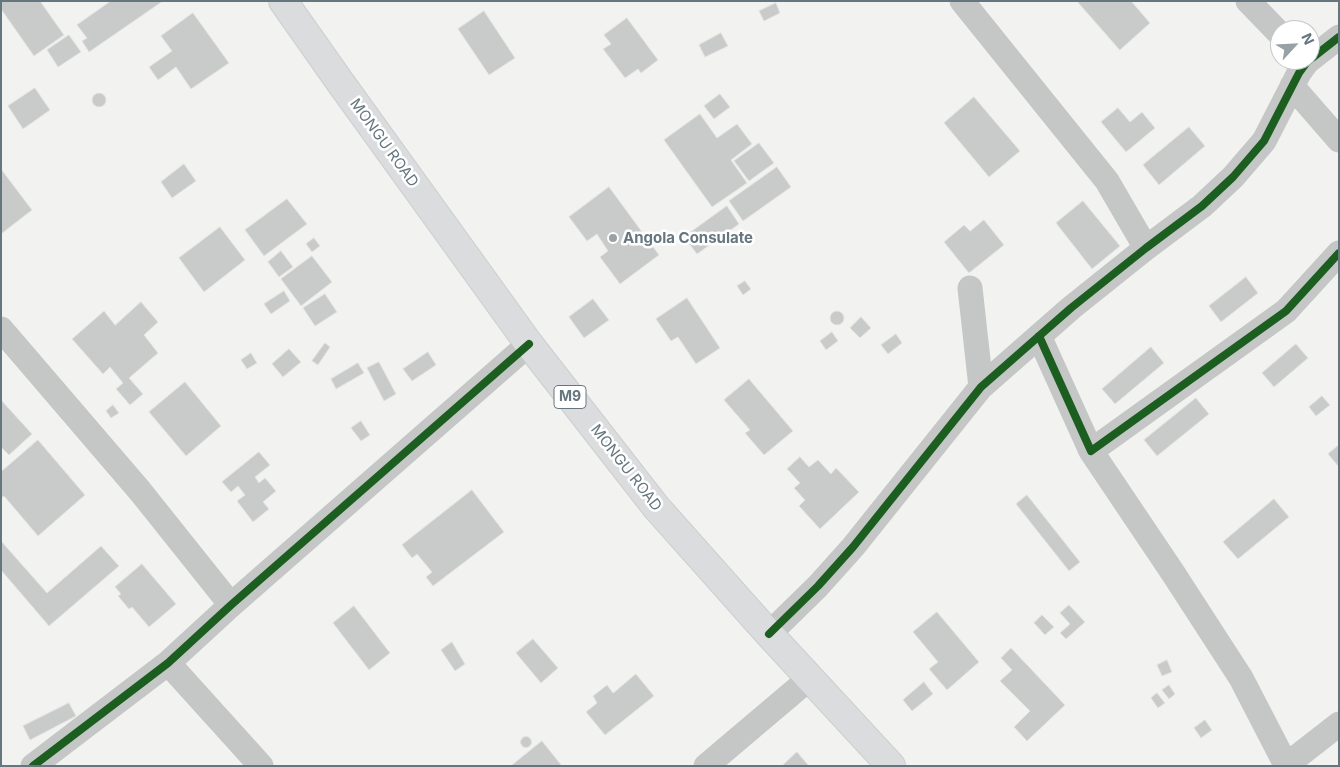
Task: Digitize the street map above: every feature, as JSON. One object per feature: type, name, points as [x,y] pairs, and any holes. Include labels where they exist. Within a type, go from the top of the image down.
[{"type":"main road","name":"MONGU ROAD","points":[[283,1],[529,344],[656,507],[769,634],[891,766]]},
{"type":"street","points":[[962,1],[1107,181],[1146,248]]},
{"type":"street","points":[[1248,1],[1270,24]]},
{"type":"street","points":[[1320,51],[1339,38]]},
{"type":"street","points":[[769,634],[818,586],[853,547],[981,387],[1071,308],[1202,206],[1233,177],[1264,141],[1301,70]]},
{"type":"street","points":[[1292,86],[1339,140]]},
{"type":"street","points":[[1091,451],[1286,311],[1339,253]]},
{"type":"street","points":[[970,288],[981,387]]},
{"type":"street","points":[[1,329],[140,491],[231,605]]},
{"type":"street","points":[[1039,336],[1091,451],[1241,678],[1286,765],[1339,724]]},
{"type":"street","points":[[33,766],[168,663],[231,605],[529,344]]},
{"type":"street","points":[[168,663],[261,766]]},
{"type":"street","points":[[706,766],[810,678]]},
{"type":"building","points":[[1,1],[40,1],[64,35],[34,56],[1,9]]},
{"type":"building","points":[[111,1],[163,1],[89,52],[82,41],[87,38],[77,25]]},
{"type":"building","points":[[1077,1],[1131,1],[1150,23],[1120,50]]},
{"type":"building","points":[[776,3],[780,13],[764,21],[759,11]]},
{"type":"building","points":[[484,11],[515,58],[489,75],[458,29]]},
{"type":"building","points":[[193,13],[229,63],[191,89],[176,67],[158,80],[149,67],[172,51],[161,36]]},
{"type":"building","points":[[627,18],[658,60],[641,73],[638,69],[625,78],[603,49],[611,44],[604,35]]},
{"type":"building","points":[[721,33],[728,46],[705,57],[699,45]]},
{"type":"building","points":[[69,35],[81,52],[58,67],[47,50]]},
{"type":"building","points":[[35,88],[50,110],[23,129],[8,106]]},
{"type":"building","points":[[96,93],[102,93],[106,100],[102,107],[96,107],[92,103],[92,97]]},
{"type":"building","points":[[720,94],[730,107],[714,119],[704,106]]},
{"type":"building","points":[[974,97],[1020,151],[989,177],[944,123]]},
{"type":"building","points":[[1118,108],[1130,122],[1142,112],[1155,128],[1126,152],[1101,122]]},
{"type":"building","points":[[700,114],[717,138],[737,124],[752,144],[731,160],[747,183],[712,207],[664,140]]},
{"type":"building","points":[[1189,127],[1205,146],[1159,185],[1143,165]]},
{"type":"building","points":[[759,143],[774,163],[749,181],[734,161]]},
{"type":"building","points":[[184,164],[196,181],[172,198],[161,182]]},
{"type":"building","points":[[777,167],[791,187],[743,221],[729,201]]},
{"type":"building","points":[[1,169],[32,210],[1,234]]},
{"type":"building","points":[[609,187],[659,255],[620,284],[600,257],[608,251],[597,234],[587,241],[569,217]]},
{"type":"building","points":[[287,199],[307,224],[264,256],[245,230]]},
{"type":"building","points":[[1083,201],[1120,246],[1092,269],[1056,223]]},
{"type":"building","points":[[727,206],[739,224],[697,254],[684,237]]},
{"type":"building","points":[[984,220],[1004,245],[969,273],[944,242],[964,225],[970,231]]},
{"type":"building","points":[[220,227],[245,260],[204,292],[179,258]]},
{"type":"building","points":[[314,238],[320,246],[312,252],[306,244]]},
{"type":"building","points":[[281,251],[293,267],[279,277],[268,262]]},
{"type":"building","points":[[312,256],[332,282],[301,306],[281,279]]},
{"type":"building","points":[[1246,277],[1258,293],[1221,322],[1209,306]]},
{"type":"building","points":[[745,281],[751,289],[743,295],[737,286]]},
{"type":"building","points":[[284,291],[290,301],[271,314],[264,304]]},
{"type":"building","points":[[325,294],[337,312],[315,326],[303,308]]},
{"type":"building","points":[[687,298],[720,348],[696,364],[678,337],[671,341],[656,319]]},
{"type":"building","points":[[593,299],[609,320],[584,338],[569,317]]},
{"type":"building","points":[[141,302],[158,322],[144,335],[158,353],[129,378],[143,394],[130,405],[116,389],[123,383],[110,367],[103,374],[72,339],[104,311],[115,325]]},
{"type":"building","points":[[834,311],[840,311],[844,318],[840,325],[834,325],[830,321],[830,315]]},
{"type":"building","points":[[861,317],[871,328],[860,338],[850,328]]},
{"type":"building","points":[[832,332],[838,341],[826,350],[820,341]]},
{"type":"building","points":[[896,334],[902,343],[888,354],[881,345]]},
{"type":"building","points":[[325,343],[330,347],[318,365],[312,361]]},
{"type":"building","points":[[1296,344],[1308,358],[1274,387],[1262,373]]},
{"type":"building","points":[[1151,347],[1164,363],[1115,404],[1102,389]]},
{"type":"building","points":[[289,349],[301,362],[283,377],[272,364]]},
{"type":"building","points":[[428,352],[436,365],[412,381],[403,369]]},
{"type":"building","points":[[251,353],[257,363],[247,369],[241,360]]},
{"type":"building","points":[[379,362],[396,394],[384,401],[367,368]]},
{"type":"building","points":[[358,363],[364,373],[336,389],[331,379]]},
{"type":"building","points":[[749,379],[793,431],[764,455],[745,433],[750,430],[724,400]]},
{"type":"building","points":[[185,382],[221,426],[186,456],[149,412]]},
{"type":"building","points":[[1322,396],[1330,405],[1316,416],[1309,407]]},
{"type":"building","points":[[1196,398],[1209,414],[1157,456],[1144,440]]},
{"type":"building","points":[[1,400],[32,434],[9,455],[1,447]]},
{"type":"building","points":[[113,405],[119,413],[111,418],[106,411]]},
{"type":"building","points":[[361,421],[370,435],[361,441],[351,428]]},
{"type":"building","points":[[38,440],[85,495],[38,536],[4,496],[1,498],[1,472]]},
{"type":"building","points":[[1339,445],[1339,467],[1328,454]]},
{"type":"building","points":[[259,452],[270,465],[255,477],[259,483],[265,478],[276,491],[263,502],[269,509],[253,522],[237,501],[245,495],[238,486],[231,492],[222,482]]},
{"type":"building","points":[[800,457],[809,467],[818,460],[831,474],[836,468],[859,492],[820,529],[799,506],[805,500],[794,488],[800,483],[787,469]]},
{"type":"building","points":[[472,490],[504,532],[433,586],[426,577],[432,572],[417,554],[412,558],[402,545]]},
{"type":"building","points":[[1027,495],[1080,562],[1069,571],[1016,504]]},
{"type":"building","points":[[1274,499],[1289,517],[1238,559],[1223,542]]},
{"type":"building","points":[[1,541],[47,593],[101,546],[119,566],[49,626],[1,570]]},
{"type":"building","points":[[142,564],[176,604],[149,627],[132,607],[129,609],[118,596],[121,594],[115,587]]},
{"type":"building","points":[[1069,605],[1085,622],[1066,639],[1060,633],[1070,624],[1060,613]]},
{"type":"building","points":[[354,606],[390,653],[369,670],[333,623]]},
{"type":"building","points":[[937,612],[979,662],[947,690],[929,669],[938,662],[913,632]]},
{"type":"building","points":[[1042,615],[1054,627],[1045,635],[1034,623]]},
{"type":"building","points":[[533,639],[558,668],[541,683],[516,653]]},
{"type":"building","points":[[452,642],[465,664],[455,671],[441,650]]},
{"type":"building","points":[[1011,648],[1065,705],[1027,741],[1014,727],[1030,711],[1000,681],[1012,670],[1001,658]]},
{"type":"building","points":[[1167,660],[1172,672],[1162,676],[1157,665]]},
{"type":"building","points":[[636,674],[654,696],[605,735],[586,712],[597,703],[593,696],[607,685],[613,693]]},
{"type":"building","points":[[924,682],[933,694],[912,711],[903,700]]},
{"type":"building","points":[[1169,685],[1175,694],[1169,699],[1162,690]]},
{"type":"building","points":[[1157,693],[1165,703],[1158,708],[1151,698]]},
{"type":"building","points":[[69,703],[76,716],[30,740],[23,726]]},
{"type":"building","points":[[1205,720],[1212,730],[1201,738],[1194,728]]},
{"type":"building","points":[[526,736],[532,742],[526,748],[520,742]]},
{"type":"building","points":[[542,741],[562,766],[511,766]]},
{"type":"building","points":[[797,752],[809,766],[782,766]]},
{"type":"cycle path","points":[[769,634],[818,586],[853,547],[981,387],[1071,308],[1202,206],[1233,177],[1264,141],[1299,73],[1307,62],[1339,37]]},
{"type":"cycle path","points":[[1039,336],[1091,451],[1286,311],[1339,253]]},
{"type":"cycle path","points":[[33,766],[168,663],[231,605],[529,344]]},
{"type":"place","name":"Angola Consulate","points":[[613,238]]}]
